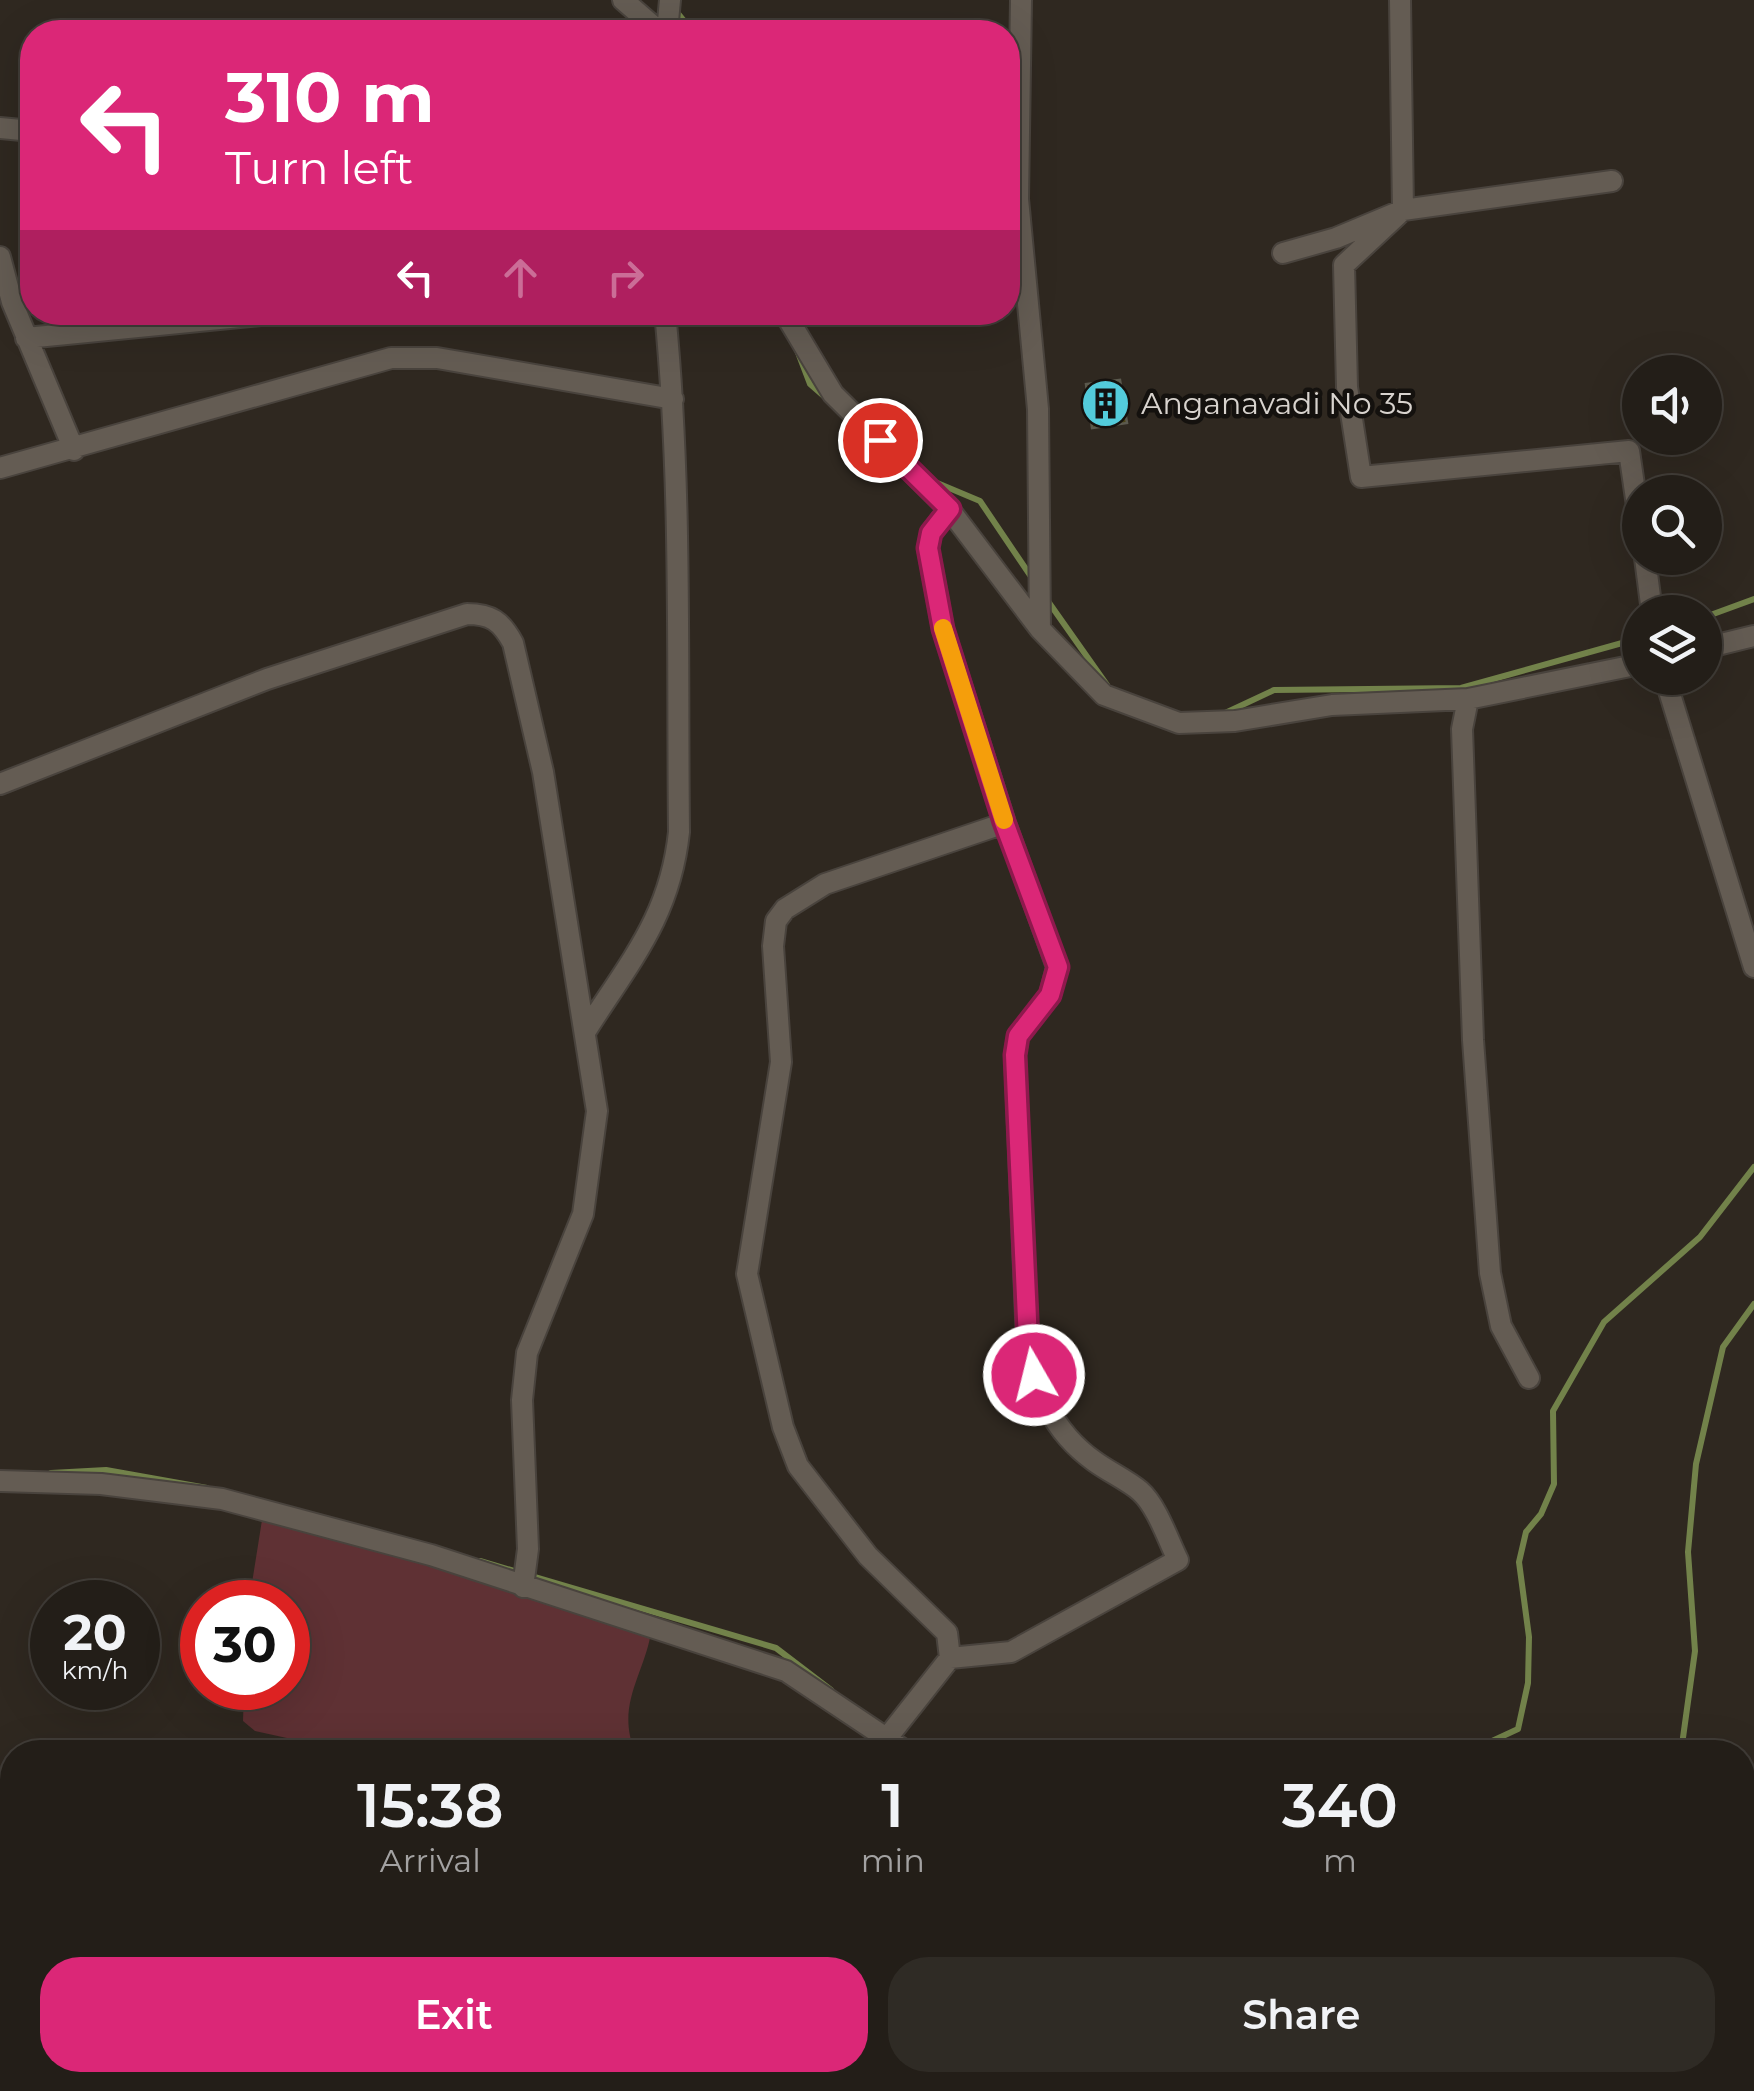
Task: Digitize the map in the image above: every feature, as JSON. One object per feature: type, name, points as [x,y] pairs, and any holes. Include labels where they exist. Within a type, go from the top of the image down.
[{"type":"street","points":[[622,0],[649,20]]},
{"type":"street","points":[[1020,66],[1021,0]]},
{"type":"street","points":[[1400,0],[1403,210],[1344,265],[1347,386],[1361,477],[1629,451],[1633,475]]},
{"type":"street","points":[[1282,253],[1336,238],[1403,210],[1612,181]]},
{"type":"street","points":[[1020,220],[1038,408],[1040,629]]},
{"type":"street","points":[[0,256],[20,319]]},
{"type":"street","points":[[22,325],[74,450]]},
{"type":"street","points":[[26,338],[158,325]]},
{"type":"street","points":[[587,1030],[662,913],[675,868],[679,812],[674,398],[666,325]]},
{"type":"street","points":[[792,325],[833,394],[950,509],[1040,629],[1104,695],[1179,723],[1235,721],[1332,705],[1468,699],[1622,668]]},
{"type":"street","points":[[0,468],[391,358],[437,358],[674,398]]},
{"type":"street","points":[[950,509],[931,533],[930,564],[943,629],[1004,822],[1058,967],[1050,995],[1018,1036],[1015,1055],[1028,1341],[1034,1375],[1044,1405],[1060,1428],[1090,1458],[1144,1494],[1178,1560],[1012,1652],[950,1658]]},
{"type":"street","points":[[0,784],[328,656],[466,614],[494,618],[513,643],[543,772],[597,1112],[583,1214],[528,1353],[522,1400],[528,1549],[524,1582]]},
{"type":"street","points":[[1722,644],[1754,636]]},
{"type":"street","points":[[1670,695],[1754,967]]},
{"type":"street","points":[[1468,699],[1462,730],[1473,1040],[1490,1273],[1502,1326],[1529,1378]]},
{"type":"street","points":[[887,1738],[950,1658],[948,1633],[868,1556],[798,1466],[782,1427],[747,1274],[781,1062],[773,946],[776,921],[785,909],[825,884],[1004,822]]},
{"type":"street","points":[[0,1481],[102,1484],[222,1499],[524,1582],[786,1671],[890,1740]]},
{"type":"shaded area","points":[[262,1520],[349,1539],[651,1633],[630,1705],[631,1740],[296,1740],[255,1731],[243,1721],[243,1710],[310,1710],[310,1580],[252,1580]]},
{"type":"building","name":"Anganavadi No 35","points":[[1120,380],[1127,423],[1092,428],[1086,384]]},
{"type":"waterway","points":[[675,10],[683,20]]},
{"type":"waterway","points":[[797,350],[810,384],[826,398]]},
{"type":"waterway","points":[[930,480],[980,501],[1032,578]]},
{"type":"waterway","points":[[1045,597],[1107,685]]},
{"type":"waterway","points":[[1722,611],[1754,599]]},
{"type":"waterway","points":[[1223,714],[1274,690],[1461,688],[1622,643]]},
{"type":"waterway","points":[[1494,1740],[1518,1729],[1528,1683],[1529,1637],[1519,1562],[1526,1532],[1541,1514],[1554,1484],[1553,1411],[1604,1322],[1700,1237],[1754,1167]]},
{"type":"waterway","points":[[1683,1740],[1695,1651],[1688,1552],[1696,1464],[1723,1347],[1754,1304]]},
{"type":"waterway","points":[[51,1473],[106,1470],[207,1488]]},
{"type":"waterway","points":[[480,1561],[776,1648],[831,1690]]},
{"type":"slow traffic","points":[[943,628],[1004,820]]},
{"type":"place","name":"Anganavadi No 35","points":[[1106,404]]},
{"type":"route","points":[[880,440],[950,509],[931,533],[928,548],[943,629],[1004,822],[1058,967],[1058,978],[1050,995],[1018,1036],[1015,1055],[1028,1341],[1034,1375]]}]
